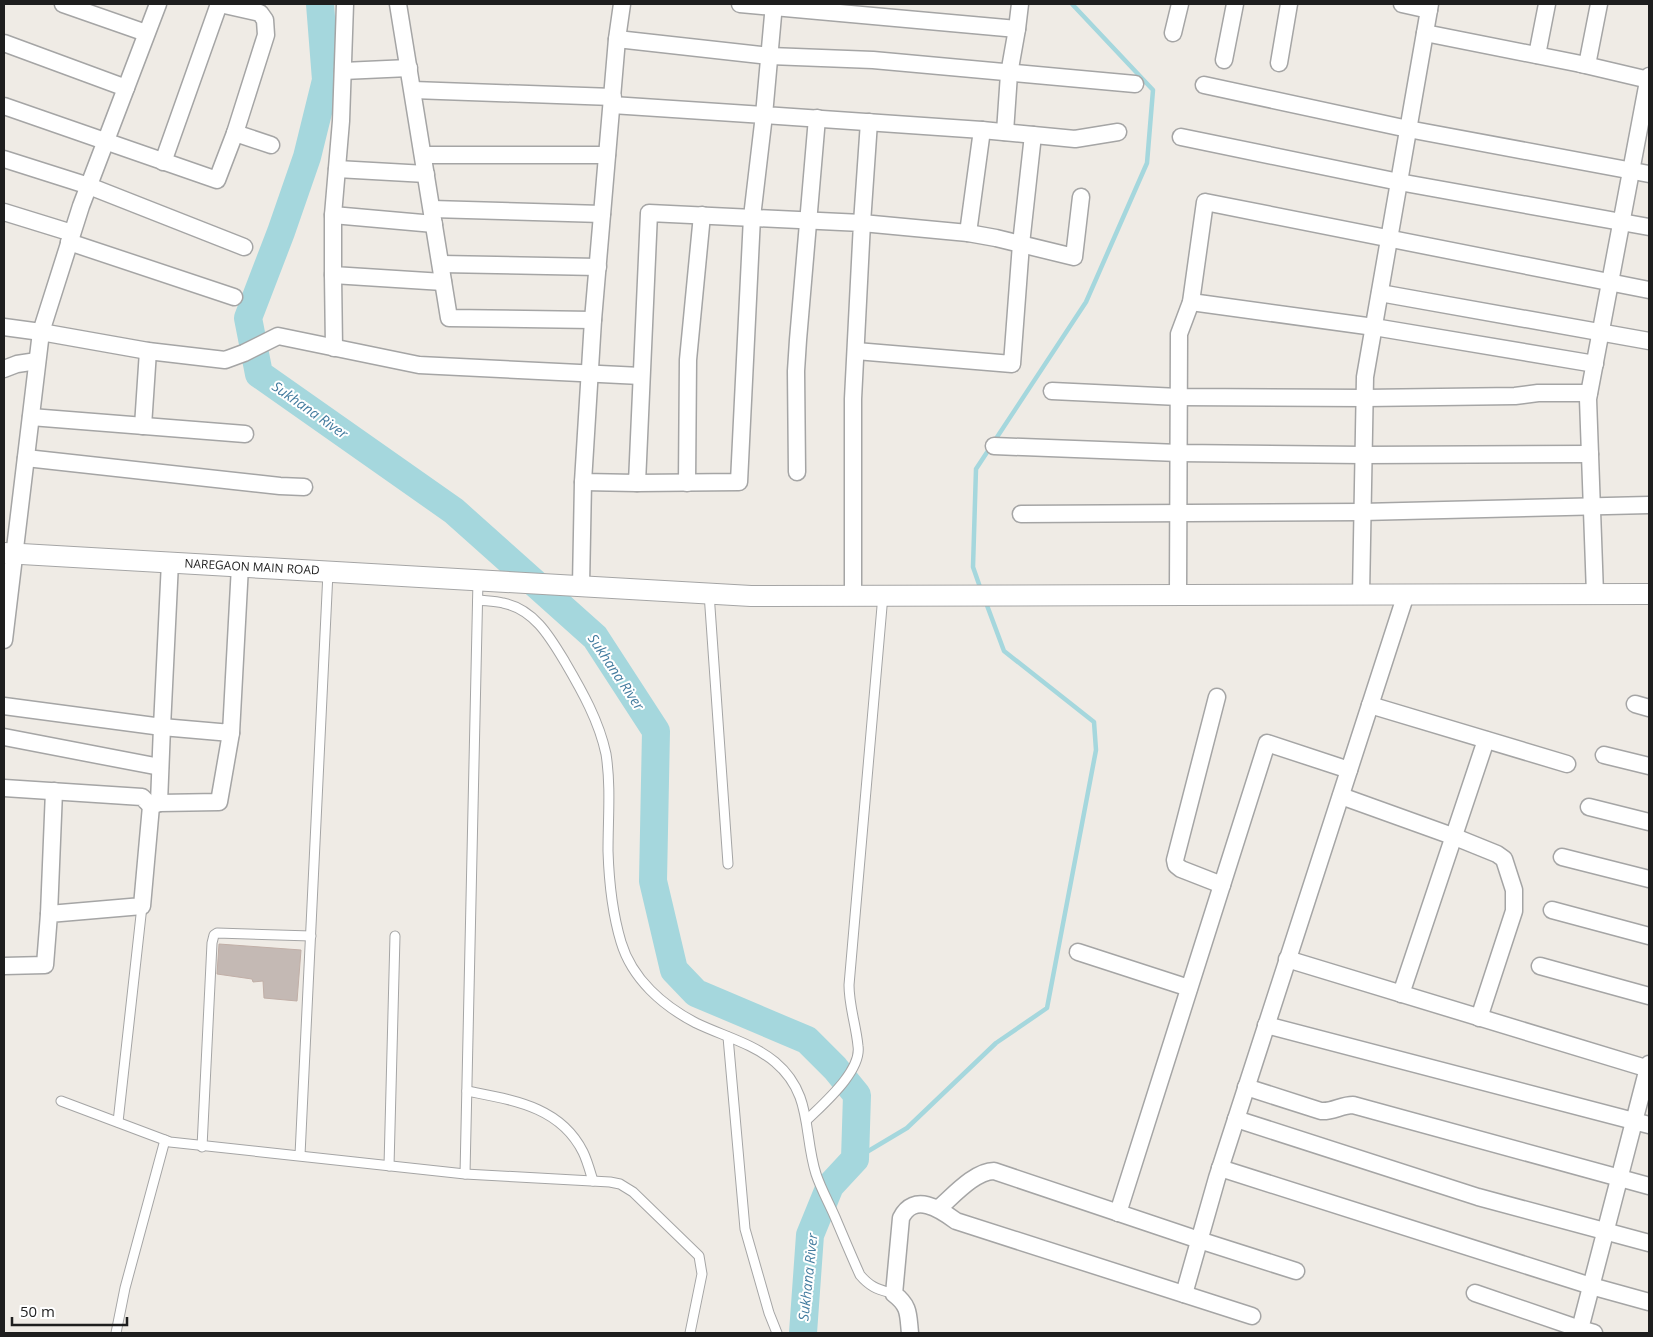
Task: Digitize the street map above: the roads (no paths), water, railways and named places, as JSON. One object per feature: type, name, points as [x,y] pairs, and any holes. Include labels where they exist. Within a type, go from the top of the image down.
[{"type":"street","points":[[63,4],[146,33]]},
{"type":"street","points":[[4,640],[9,553],[26,458],[41,332],[88,186],[158,4]]},
{"type":"street","points":[[4,106],[105,142],[163,162],[217,180],[235,133],[266,35],[267,26],[260,13],[219,4],[163,162]]},
{"type":"street","points":[[334,348],[333,215],[341,121],[345,4]]},
{"type":"street","points":[[398,4],[449,318],[593,320]]},
{"type":"street","points":[[582,586],[583,482],[593,320],[617,39],[622,4]]},
{"type":"street","points":[[740,4],[774,5],[1017,29]]},
{"type":"street","points":[[1005,132],[1009,74],[1020,4]]},
{"type":"street","points":[[1173,33],[1180,4]]},
{"type":"street","points":[[1224,60],[1235,4]]},
{"type":"street","points":[[1279,63],[1289,4]]},
{"type":"street","points":[[1361,595],[1365,377],[1430,7],[1402,4]]},
{"type":"street","points":[[1537,55],[1547,4]]},
{"type":"street","points":[[1581,64],[1587,65],[1599,4]]},
{"type":"street","points":[[583,482],[637,484],[739,482],[752,217],[774,5]]},
{"type":"street","points":[[1425,33],[1649,78],[1588,399],[1595,594]]},
{"type":"street","points":[[617,39],[770,56],[872,60],[1135,84]]},
{"type":"street","points":[[4,43],[126,88]]},
{"type":"street","points":[[343,71],[409,68]]},
{"type":"street","points":[[1204,85],[1408,129],[1649,174]]},
{"type":"street","points":[[413,90],[612,101],[764,115],[982,130],[1075,139],[1118,132]]},
{"type":"street","points":[[797,472],[796,371],[816,118]]},
{"type":"street","points":[[853,595],[853,399],[869,122]]},
{"type":"street","points":[[968,233],[982,130]]},
{"type":"street","points":[[235,133],[271,144]]},
{"type":"street","points":[[856,351],[1012,364],[1033,135]]},
{"type":"street","points":[[1180,137],[1399,182],[1649,227]]},
{"type":"street","points":[[423,155],[607,155]]},
{"type":"street","points":[[4,159],[88,186],[244,247]]},
{"type":"street","points":[[337,169],[426,174]]},
{"type":"street","points":[[637,484],[649,213],[862,223],[968,233],[1074,256],[1082,197]]},
{"type":"street","points":[[1178,595],[1179,334],[1191,302],[1205,202],[1649,290]]},
{"type":"street","points":[[4,212],[234,297]]},
{"type":"street","points":[[333,215],[602,214]]},
{"type":"street","points":[[687,483],[688,360],[702,215]]},
{"type":"street","points":[[440,264],[598,267]]},
{"type":"street","points":[[333,275],[443,282]]},
{"type":"street","points":[[1380,293],[1649,341]]},
{"type":"street","points":[[1191,302],[1374,327],[1594,364]]},
{"type":"street","points":[[4,327],[148,351],[225,360],[264,344],[278,336],[419,365],[641,376]]},
{"type":"street","points":[[143,426],[148,351]]},
{"type":"street","points":[[4,369],[17,364],[37,362]]},
{"type":"street","points":[[1052,391],[1179,397],[1364,398],[1515,396],[1538,393],[1590,392]]},
{"type":"street","points":[[31,417],[245,434]]},
{"type":"street","points":[[994,446],[1179,453],[1363,455],[1590,454]]},
{"type":"street","points":[[26,458],[304,487]]},
{"type":"street","points":[[1021,514],[1362,512],[1649,505]]},
{"type":"street","name":"NAREGAON MAIN ROAD","points":[[9,553],[751,596],[1649,594]]},
{"type":"street","points":[[49,914],[142,906],[160,767],[170,562]]},
{"type":"street","points":[[4,788],[142,797],[155,805],[218,802],[231,732],[240,566]]},
{"type":"street","points":[[1184,1294],[1220,1168],[1406,594]]},
{"type":"street","points":[[1217,697],[1175,860],[1176,865],[1181,868],[1222,885]]},
{"type":"street","points":[[1370,705],[1567,764]]},
{"type":"street","points":[[4,706],[162,727],[231,732]]},
{"type":"street","points":[[4,737],[160,767]]},
{"type":"street","points":[[1401,994],[1486,740]]},
{"type":"street","points":[[1118,1213],[1267,743],[1349,770]]},
{"type":"street","points":[[1604,755],[1649,766]]},
{"type":"street","points":[[4,966],[45,965],[54,791]]},
{"type":"street","points":[[1341,796],[1455,837],[1497,854],[1504,859],[1514,890],[1514,911],[1479,1018]]},
{"type":"street","points":[[1589,806],[1649,822]]},
{"type":"street","points":[[1562,857],[1649,879]]},
{"type":"street","points":[[1552,910],[1649,936]]},
{"type":"street","points":[[1078,952],[1189,988]]},
{"type":"street","points":[[1288,959],[1479,1018],[1649,1067],[1642,1123],[1619,1177],[1591,1286],[1587,1331],[1475,1293]]},
{"type":"street","points":[[1540,966],[1649,996]]},
{"type":"street","points":[[1266,1025],[1642,1123]]},
{"type":"street","points":[[1246,1087],[1321,1111],[1333,1111],[1342,1106],[1353,1105],[1649,1186]]},
{"type":"street","points":[[1236,1119],[1478,1197],[1649,1243]]},
{"type":"street","points":[[1220,1168],[1591,1286],[1649,1302]]},
{"type":"street","points":[[939,1208],[979,1175],[987,1171],[994,1171],[1296,1271]]},
{"type":"street","points":[[910,1333],[906,1304],[894,1294],[901,1218],[907,1208],[915,1204],[939,1208],[956,1221],[1252,1316]]},
{"type":"lane","points":[[300,1155],[328,571]]},
{"type":"lane","points":[[465,1174],[478,580]]},
{"type":"lane","points":[[709,593],[728,864]]},
{"type":"lane","points":[[807,1120],[852,1069],[857,1059],[859,1048],[849,1000],[849,985],[883,595]]},
{"type":"lane","points":[[478,600],[514,606],[532,618],[550,637],[583,693],[598,728],[605,753],[610,788],[608,851],[611,899],[622,945],[631,966],[642,983],[665,1003],[695,1022],[761,1052],[777,1063],[789,1077],[799,1093],[805,1109],[817,1177],[860,1275],[867,1284],[894,1294]]},
{"type":"lane","points":[[118,1122],[142,906]]},
{"type":"lane","points":[[202,1147],[212,943],[214,935],[217,933],[311,936]]},
{"type":"lane","points":[[389,1166],[395,936]]},
{"type":"lane","points":[[728,1036],[745,1229],[777,1333]]},
{"type":"lane","points":[[467,1091],[517,1101],[537,1108],[558,1121],[572,1135],[583,1152],[593,1181]]},
{"type":"lane","points":[[61,1100],[165,1140],[202,1147],[300,1155],[465,1174],[620,1184],[633,1192],[699,1256],[702,1274],[690,1333]]},
{"type":"lane","points":[[116,1333],[125,1288],[165,1140]]},
{"type":"waterway","name":"Sukhana River","points":[[320,4],[326,80],[307,157],[248,318],[259,374],[454,511],[595,637],[656,731],[653,881],[674,970],[696,993],[807,1040],[835,1068],[857,1095],[855,1159],[830,1186],[810,1235],[803,1333]]},
{"type":"waterway","points":[[981,590],[973,567],[976,469],[1086,302],[1147,163],[1153,90],[1072,4]]},
{"type":"waterway","points":[[855,1159],[907,1128],[996,1043],[1047,1008],[1096,750],[1094,722],[1004,651],[985,600]]}]
